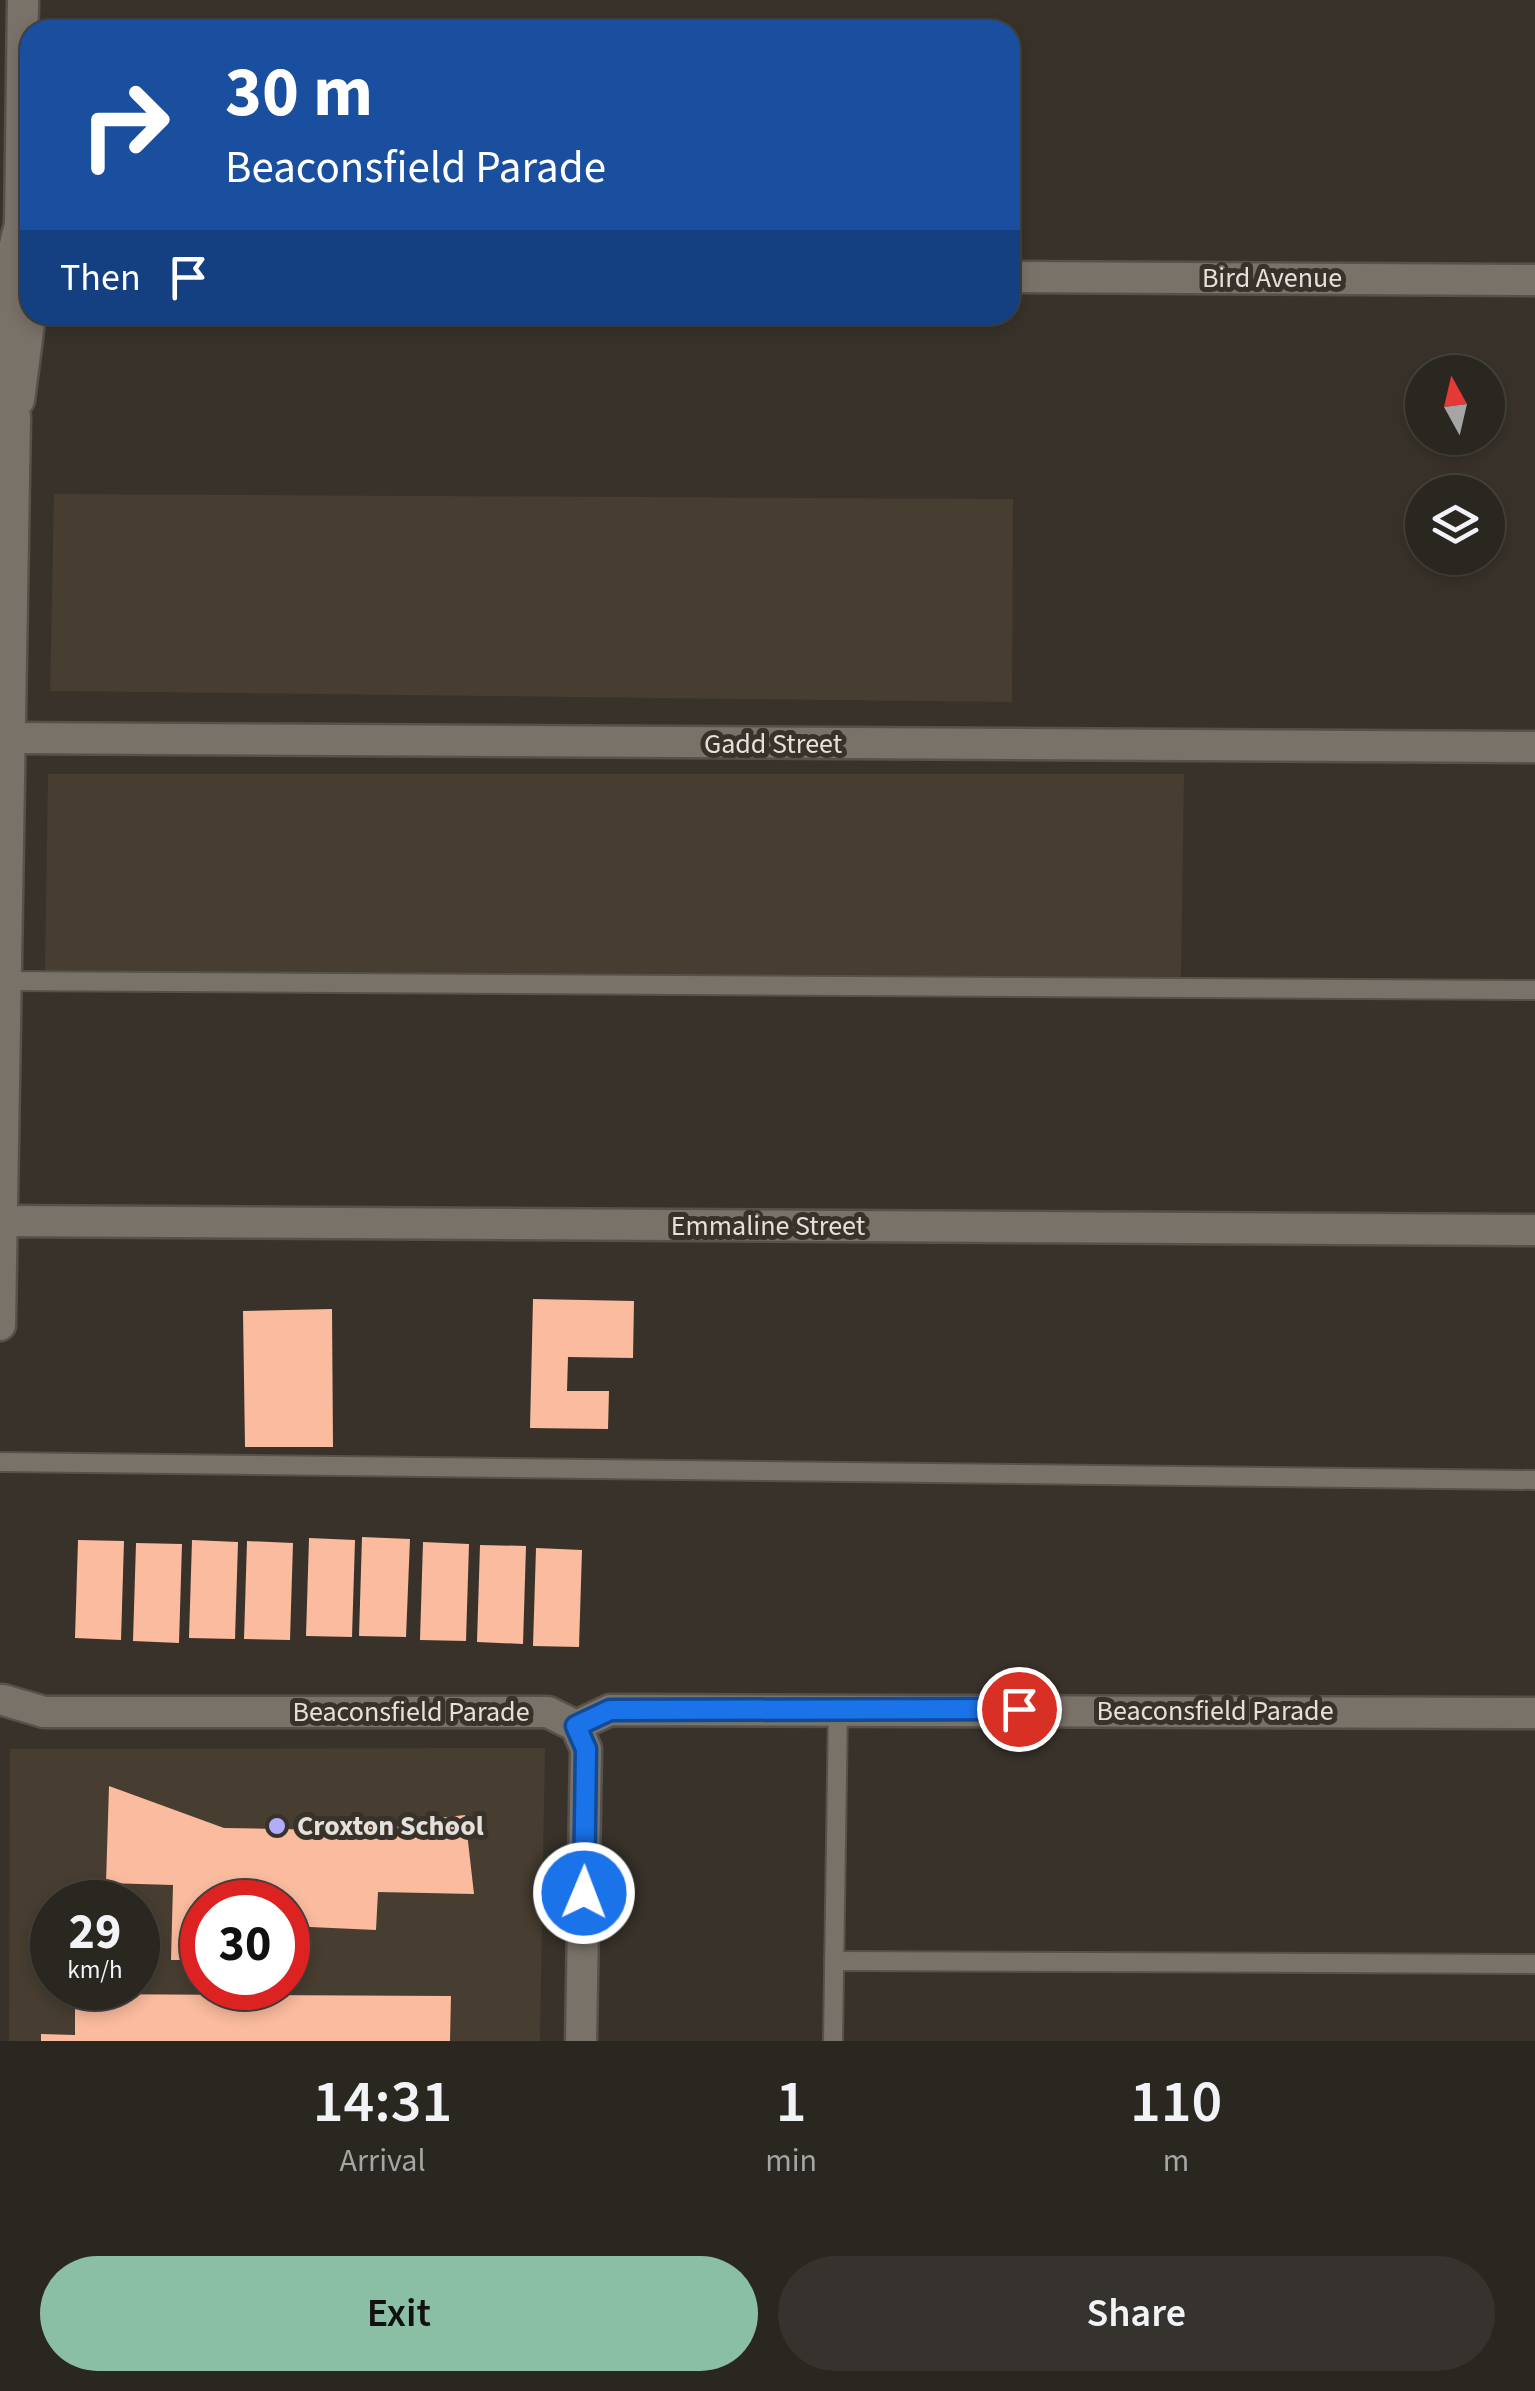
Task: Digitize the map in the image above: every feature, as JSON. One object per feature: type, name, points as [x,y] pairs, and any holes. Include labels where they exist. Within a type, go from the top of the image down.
[{"type":"street","points":[[20,64],[10,225],[20,262]]},
{"type":"street","name":"Bird Avenue","points":[[1020,277],[1535,280]]},
{"type":"street","points":[[0,1326],[15,418],[4,350],[20,292]]},
{"type":"street","points":[[15,418],[29,353],[30,325]]},
{"type":"street","name":"Gadd Street","points":[[10,738],[1535,747]]},
{"type":"street","name":"Emmaline Street","points":[[1,1210],[1535,1230]]},
{"type":"street","name":"Beaconsfield Parade","points":[[1,1698],[44,1712],[548,1712],[576,1726],[610,1710],[1535,1713]]},
{"type":"street","points":[[576,1726],[586,1749],[581,2041]]},
{"type":"lane","points":[[5,981],[1535,990]]},
{"type":"lane","points":[[0,1462],[1535,1480]]},
{"type":"lane","points":[[833,2041],[838,1708]]},
{"type":"lane","points":[[834,1961],[1535,1964]]},
{"type":"shaded area","points":[[54,494],[1013,499],[1012,702],[50,691]]},
{"type":"shaded area","points":[[48,774],[1184,774],[1181,978],[45,972]]},
{"type":"shaded area","name":"Croxton School","points":[[545,1748],[540,2041],[9,2041],[10,1749]]},
{"type":"building","points":[[533,1299],[634,1301],[633,1358],[568,1357],[567,1391],[609,1391],[608,1429],[530,1428]]},
{"type":"building","points":[[332,1309],[333,1447],[245,1447],[243,1311]]},
{"type":"building","points":[[362,1537],[410,1539],[406,1637],[359,1636]]},
{"type":"building","points":[[309,1538],[355,1540],[352,1637],[306,1636]]},
{"type":"building","points":[[78,1540],[124,1541],[121,1640],[75,1638]]},
{"type":"building","points":[[192,1540],[238,1542],[235,1639],[189,1638]]},
{"type":"building","points":[[247,1541],[293,1543],[290,1640],[244,1639]]},
{"type":"building","points":[[423,1542],[469,1544],[466,1641],[420,1640]]},
{"type":"building","points":[[136,1543],[182,1544],[179,1643],[133,1641]]},
{"type":"building","points":[[480,1545],[526,1546],[523,1644],[477,1642]]},
{"type":"building","points":[[536,1548],[582,1550],[579,1647],[533,1646]]},
{"type":"building","points":[[109,1786],[224,1828],[329,1830],[465,1815],[474,1894],[378,1892],[376,1930],[310,1927],[310,1880],[180,1880],[180,1960],[171,1960],[173,1885],[160,1885],[160,1880],[106,1880]]},
{"type":"building","points":[[160,1994],[180,1995],[180,2010],[310,2010],[310,1995],[451,1996],[450,2041],[41,2041],[41,2034],[75,2035],[75,2010],[160,2010]]},
{"type":"place","name":"Croxton School","points":[[277,1826]]},
{"type":"route","points":[[584,1893],[586,1749],[576,1726],[610,1710],[1019,1709]]}]
